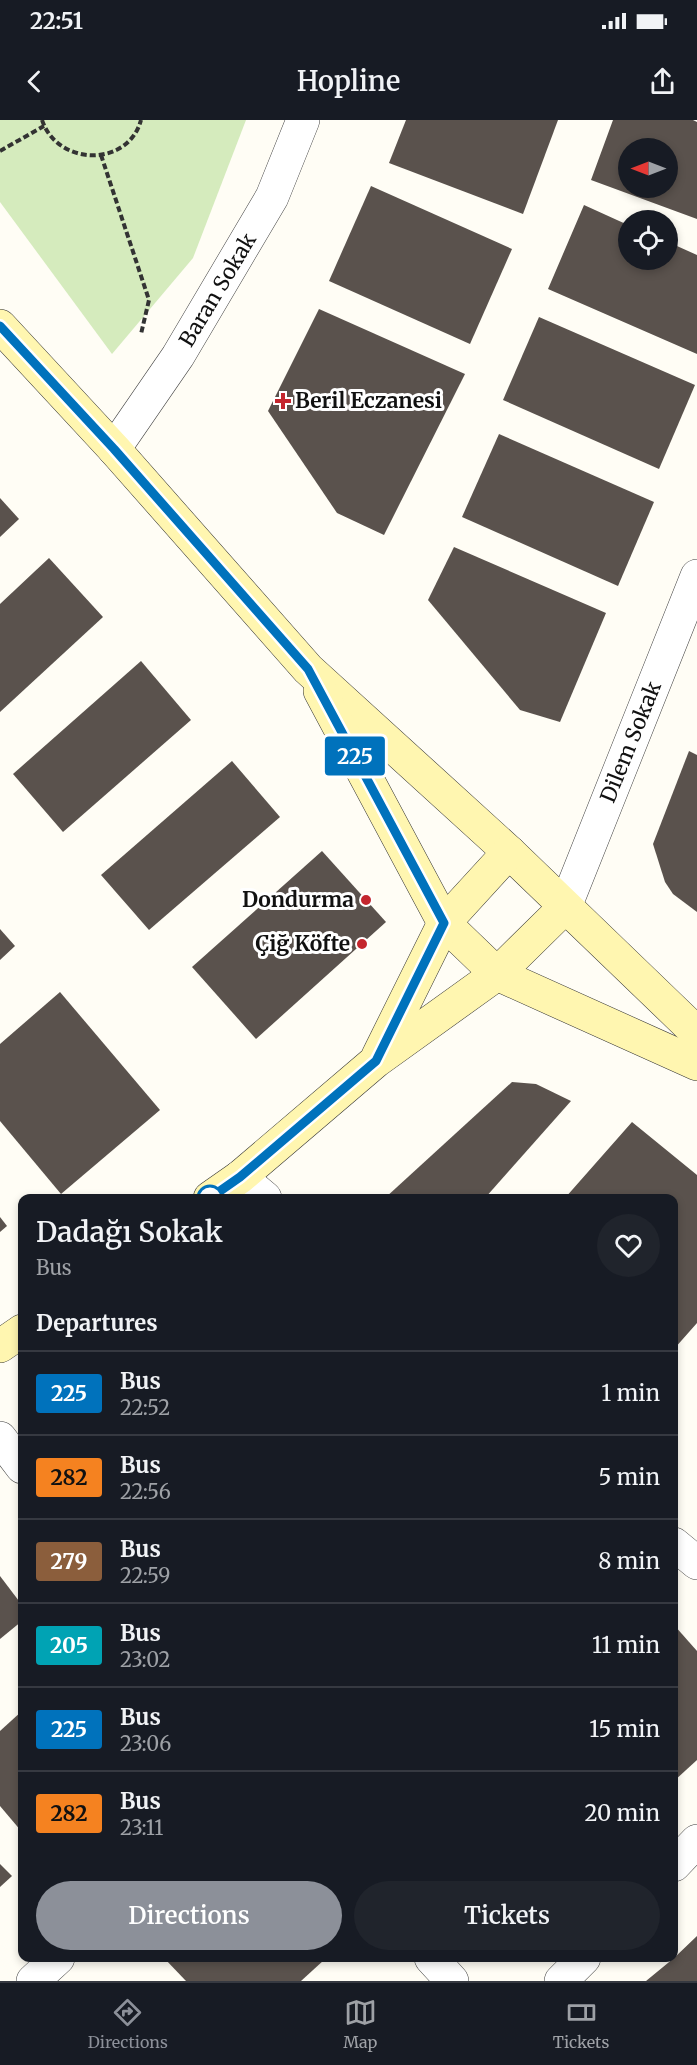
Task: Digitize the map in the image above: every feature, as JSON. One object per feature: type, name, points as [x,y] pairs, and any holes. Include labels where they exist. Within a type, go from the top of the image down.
[{"type":"main road","points":[[0,326],[114,449],[308,669],[509,852],[697,1033]]},
{"type":"main road","points":[[308,669],[444,923],[497,974],[697,1064]]},
{"type":"main road","points":[[376,1061],[444,923],[509,852]]},
{"type":"main road","points":[[216,1194],[240,1177],[376,1061],[497,974],[565,907]]},
{"type":"main road","points":[[0,1346],[18,1334]]},
{"type":"street","name":"Baran Sokak","points":[[114,449],[178,356],[272,197],[303,120]]},
{"type":"street","name":"Dilem Sokak","points":[[565,907],[697,576]]},
{"type":"street","points":[[240,1177],[260,1194]]},
{"type":"street","points":[[0,1438],[18,1462]]},
{"type":"street","points":[[678,1547],[697,1563]]},
{"type":"street","points":[[678,1861],[697,1841]]},
{"type":"street","points":[[33,1981],[54,1962]]},
{"type":"street","points":[[435,1962],[452,1981]]},
{"type":"street","points":[[561,1981],[580,1962]]},
{"type":"path","points":[[42,120],[54,140],[67,150],[84,156],[101,155],[117,149],[130,139],[141,120]]},
{"type":"path","points":[[0,151],[44,126]]},
{"type":"path","points":[[101,155],[149,300],[141,335]]},
{"type":"green space","points":[[0,120],[246,120],[193,258],[112,354],[0,202]]},
{"type":"building","points":[[406,120],[558,120],[523,214],[389,163]]},
{"type":"building","points":[[613,120],[693,120],[697,122],[697,219],[678,212],[678,210],[640,198],[678,198],[678,138],[618,138],[618,190],[591,180]]},
{"type":"building","points":[[371,186],[512,249],[470,344],[329,281]]},
{"type":"building","points":[[584,205],[618,220],[618,270],[678,270],[678,246],[697,255],[697,354],[548,289]]},
{"type":"building","points":[[319,309],[465,374],[384,535],[337,513],[268,411]]},
{"type":"building","points":[[539,317],[695,385],[659,469],[503,400]]},
{"type":"building","points":[[499,434],[654,502],[618,586],[462,517]]},
{"type":"building","points":[[0,498],[19,519],[0,537]]},
{"type":"building","points":[[454,547],[606,613],[560,722],[520,710],[428,600]]},
{"type":"building","points":[[49,558],[103,617],[0,712],[0,604]]},
{"type":"building","points":[[141,661],[191,720],[63,832],[13,774]]},
{"type":"building","points":[[689,751],[697,755],[697,912],[673,894],[665,882],[653,844]]},
{"type":"building","points":[[232,761],[280,817],[149,930],[101,875]]},
{"type":"building","points":[[322,851],[386,922],[256,1039],[192,967]]},
{"type":"building","points":[[0,929],[15,946],[0,960]]},
{"type":"building","points":[[60,992],[160,1110],[61,1194],[0,1121],[0,1044]]},
{"type":"building","points":[[512,1082],[536,1084],[571,1101],[489,1194],[389,1194]]},
{"type":"building","points":[[632,1122],[697,1175],[697,1323],[678,1344],[678,1194],[569,1194]]},
{"type":"building","points":[[0,1217],[7,1226],[0,1232]]},
{"type":"building","points":[[0,1576],[18,1600],[18,1624],[0,1639]]},
{"type":"building","points":[[678,1630],[697,1651],[697,1760],[678,1777]]},
{"type":"building","points":[[18,1715],[18,1827],[0,1806],[0,1731]]},
{"type":"building","points":[[0,1864],[12,1876],[0,1887]]},
{"type":"building","points":[[697,1936],[697,1981],[646,1981],[669,1962],[678,1962],[678,1954]]},
{"type":"building","points":[[168,1962],[322,1962],[301,1981],[186,1981]]},
{"type":"bus line","name":"225","points":[[0,326],[114,449],[308,669],[444,923],[376,1061],[240,1177],[216,1194]]},
{"type":"place","name":"Beril Eczanesi","points":[[283,401]]},
{"type":"place","name":"Dondurma","points":[[366,900]]},
{"type":"place","name":"Çiğ Köfte","points":[[362,944]]}]
